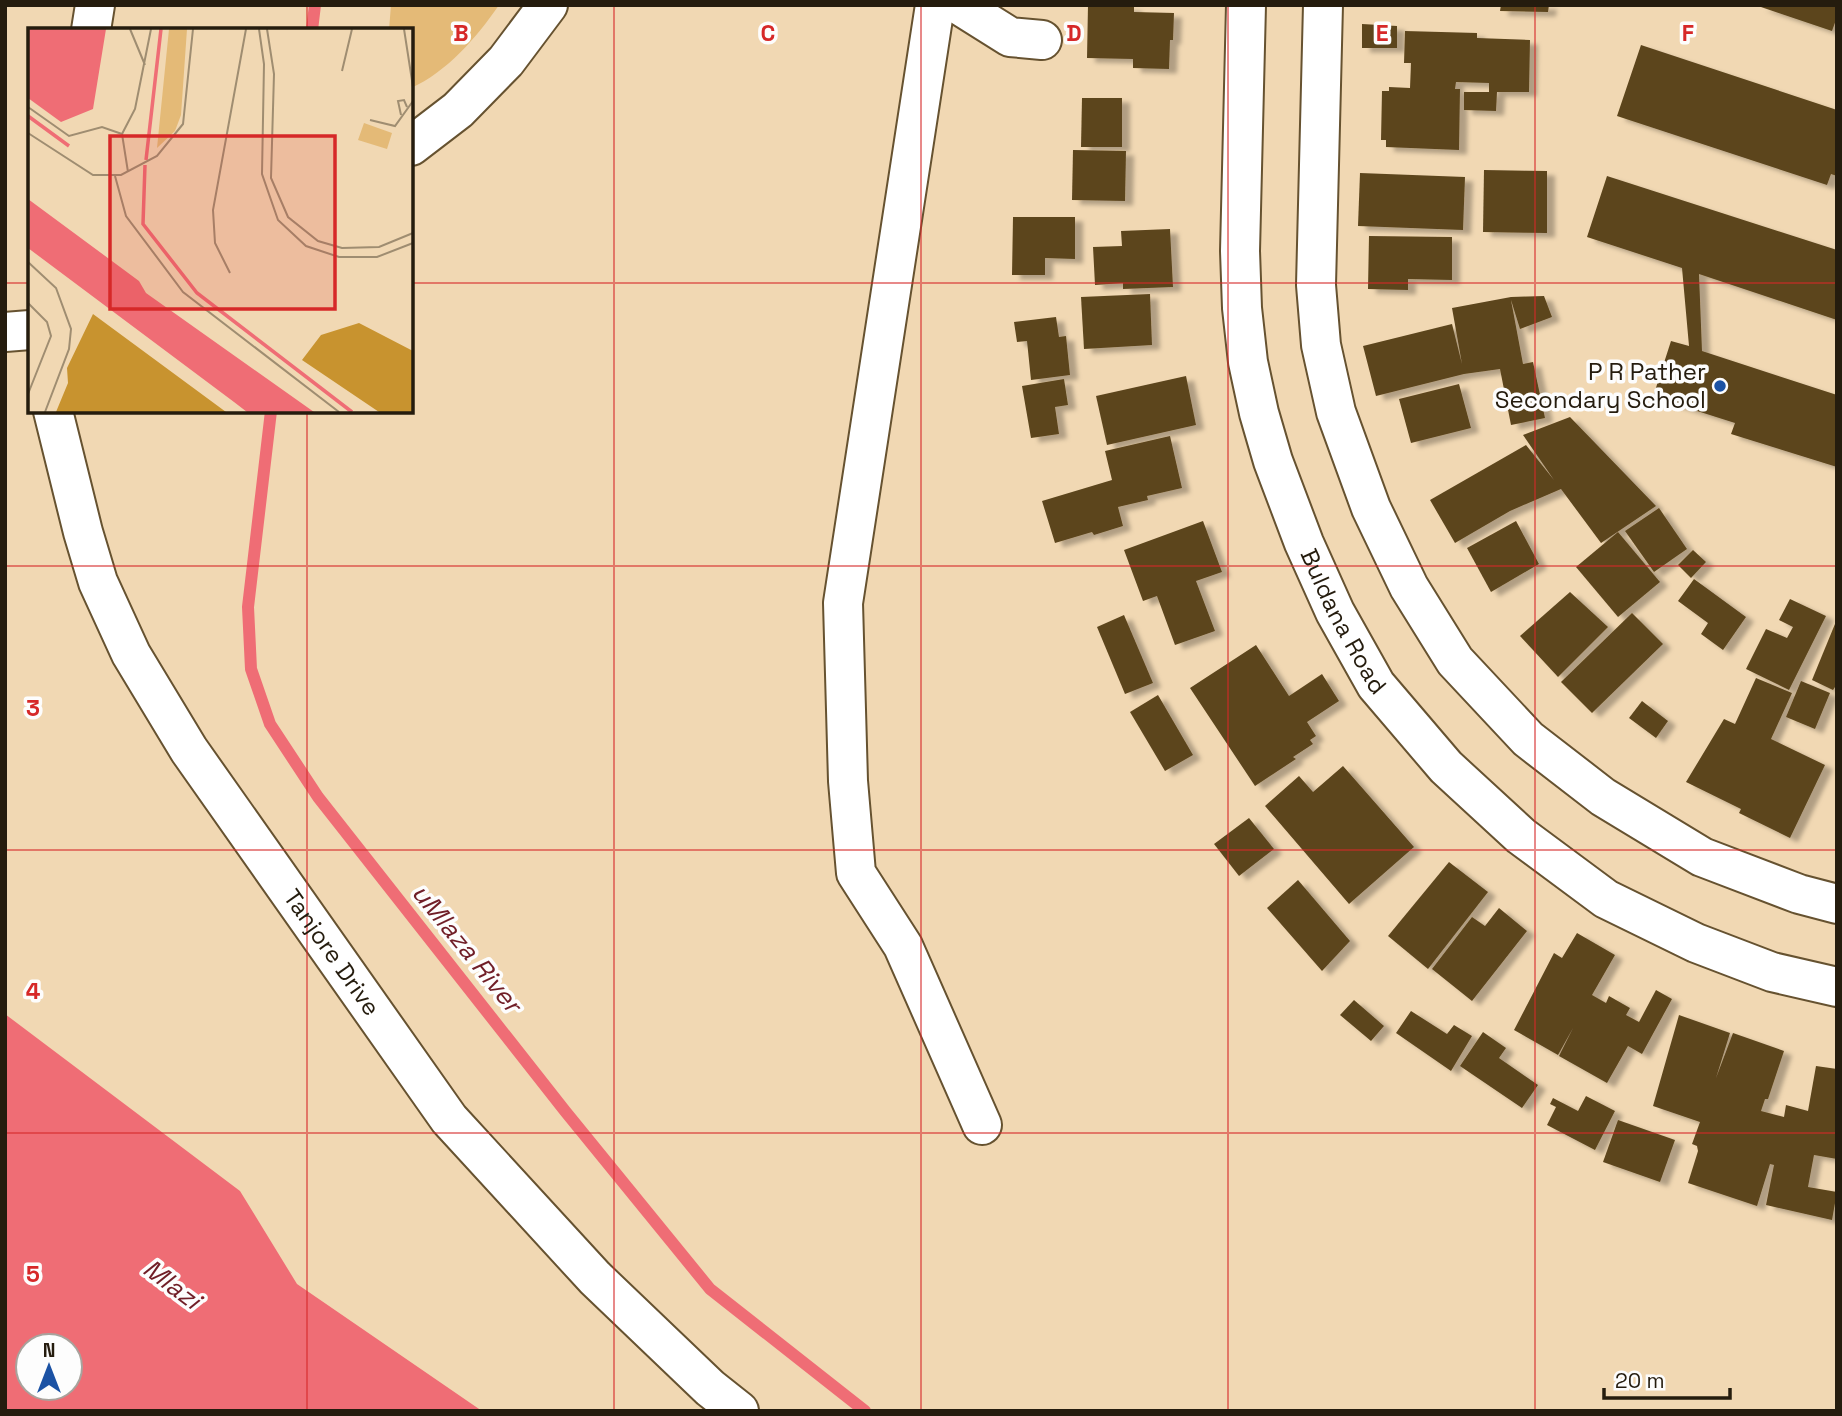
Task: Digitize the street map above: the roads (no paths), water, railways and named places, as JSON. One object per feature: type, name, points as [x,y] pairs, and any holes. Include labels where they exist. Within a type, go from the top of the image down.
[{"type":"street","points":[[91,28],[95,5]]},
{"type":"street","points":[[413,144],[458,110],[487,81],[506,61],[548,5]]},
{"type":"street","points":[[935,5],[843,603],[848,781],[856,873],[903,946],[982,1125]]},
{"type":"street","points":[[958,5],[1010,37],[1042,40]]},
{"type":"street","name":"Buldana Road","points":[[1246,5],[1240,251],[1241,308],[1248,362],[1273,461],[1304,543],[1335,612],[1376,685],[1446,767],[1521,836],[1606,899],[1696,943],[1772,972],[1837,987]]},
{"type":"street","points":[[1323,5],[1316,285],[1321,345],[1340,424],[1371,508],[1409,587],[1455,661],[1528,739],[1603,797],[1702,857],[1799,894],[1837,904]]},
{"type":"street","points":[[5,332],[28,330]]},
{"type":"street","name":"Tanjore Drive","points":[[53,413],[83,532],[99,582],[131,654],[189,750],[449,1119],[595,1278],[710,1388],[739,1411]]},
{"type":"water","name":"Mlazi","points":[[5,1014],[240,1191],[297,1284],[482,1411],[5,1411]]},
{"type":"waterway","name":"uMlaza River","points":[[312,28],[315,5]]},
{"type":"waterway","name":"uMlaza River","points":[[271,413],[248,607],[251,669],[270,724],[318,797],[565,1111],[710,1289],[865,1411]]},
{"type":"place","name":"P R Pather Secondary School","points":[[1720,386]]}]
